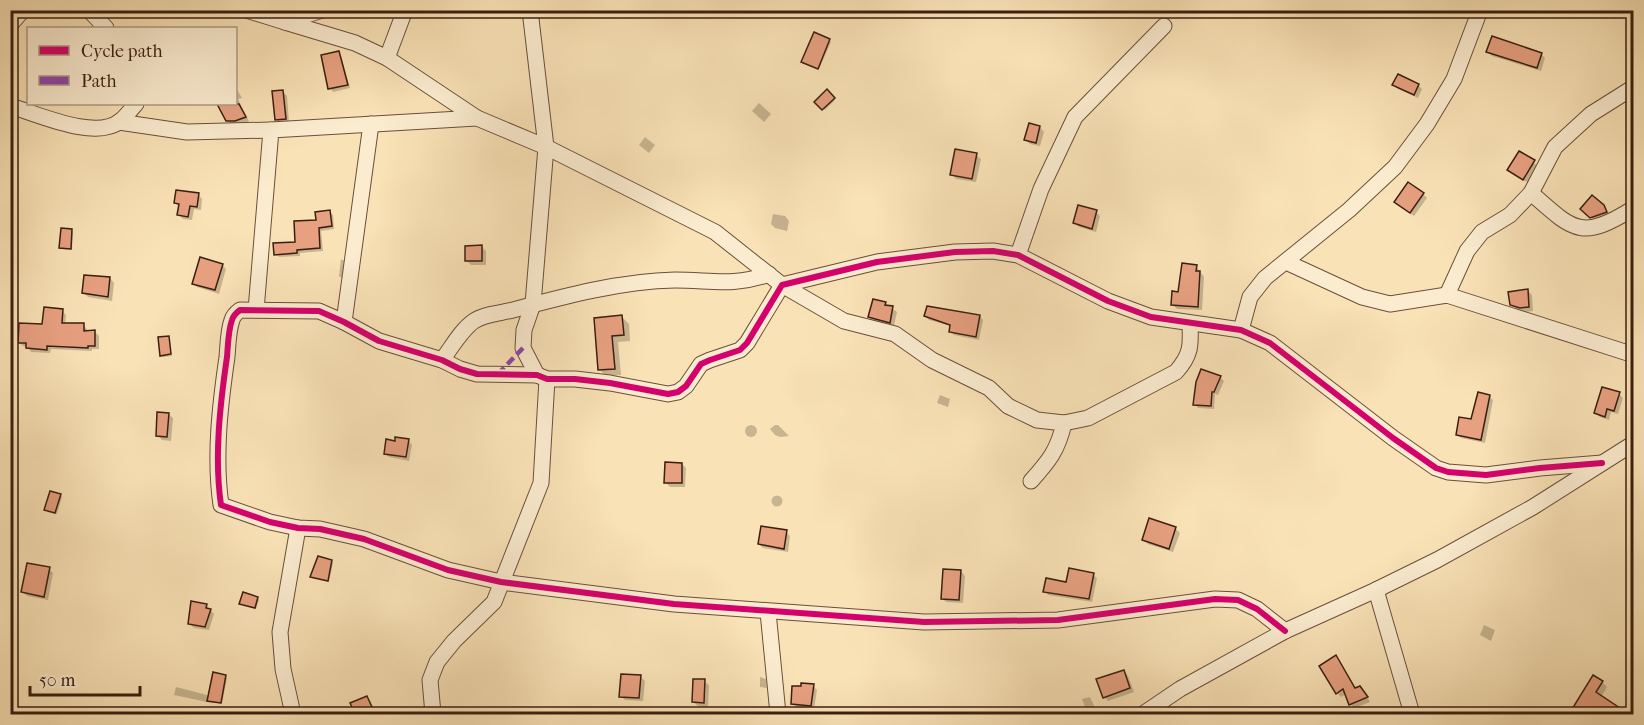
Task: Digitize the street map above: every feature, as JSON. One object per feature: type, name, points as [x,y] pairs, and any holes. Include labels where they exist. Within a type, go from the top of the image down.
[{"type":"street","points":[[10,25],[23,10]]},
{"type":"street","points":[[89,10],[105,27]]},
{"type":"street","points":[[246,10],[355,43],[387,58],[477,118],[546,147],[715,232],[782,285],[843,321],[894,334],[932,360],[989,388],[1008,406],[1037,420],[1064,423],[1088,418],[1176,372],[1186,361],[1191,346],[1190,324]]},
{"type":"street","points":[[285,22],[322,10]]},
{"type":"street","points":[[387,58],[405,10]]},
{"type":"street","points":[[434,714],[430,680],[437,662],[454,641],[494,602],[541,483],[542,377],[523,348],[524,330],[533,304],[546,147],[530,10]]},
{"type":"street","points":[[1241,330],[1250,297],[1265,278],[1349,210],[1395,167],[1427,124],[1454,79],[1480,10]]},
{"type":"street","points":[[1018,255],[1041,189],[1075,117],[1164,26]]},
{"type":"street","points":[[1447,295],[1467,251],[1482,232],[1510,214],[1531,193],[1555,147],[1591,114],[1634,87]]},
{"type":"street","points":[[119,123],[135,105]]},
{"type":"street","points":[[10,106],[86,129],[119,123],[187,132],[271,130],[477,118]]},
{"type":"street","points":[[344,322],[371,124]]},
{"type":"street","points":[[256,310],[271,130]]},
{"type":"street","points":[[1531,193],[1562,220],[1580,228],[1599,227],[1634,208]]},
{"type":"street","points":[[1285,631],[1257,609],[1238,600],[1215,599],[1058,620],[924,622],[674,604],[501,582],[448,570],[364,539],[320,529],[298,528],[270,522],[221,505],[218,484],[219,448],[224,375],[231,321],[240,310],[319,311],[379,340],[477,374],[610,383],[668,394],[678,392],[686,386],[701,364],[740,350],[747,343],[782,285],[877,262],[944,253],[993,251],[1018,255],[1108,301],[1151,317],[1241,330],[1270,343],[1383,431],[1436,468],[1448,472],[1486,475],[1602,463]]},
{"type":"street","points":[[1286,262],[1362,297],[1390,304],[1447,295],[1634,355]]},
{"type":"street","points":[[442,360],[466,327],[477,319],[533,304],[612,287],[673,280],[729,283],[755,279],[769,274]]},
{"type":"street","points":[[1031,481],[1050,460],[1060,441],[1064,423]]},
{"type":"street","points":[[1143,714],[1180,689],[1285,631],[1437,560],[1533,507],[1634,443]]},
{"type":"street","points":[[293,714],[283,669],[280,632],[298,528]]},
{"type":"street","points":[[1376,590],[1412,714]]},
{"type":"street","points":[[768,612],[778,714]]},
{"type":"building","points":[[814,32],[830,39],[818,69],[801,62]]},
{"type":"building","points":[[1492,36],[1542,53],[1537,68],[1486,52]]},
{"type":"building","points":[[339,51],[348,85],[328,89],[321,55]]},
{"type":"building","points":[[1398,74],[1419,84],[1414,95],[1392,85]]},
{"type":"building","points":[[827,89],[835,98],[822,110],[814,102]]},
{"type":"building","points":[[283,90],[286,119],[275,120],[272,91]]},
{"type":"building","points":[[239,104],[246,117],[226,121],[218,105]]},
{"type":"building","points":[[1029,123],[1040,126],[1036,143],[1024,140]]},
{"type":"building","points":[[955,149],[977,153],[972,179],[950,175]]},
{"type":"building","points":[[1519,151],[1535,160],[1523,180],[1507,170]]},
{"type":"building","points":[[1408,182],[1424,193],[1410,213],[1394,202]]},
{"type":"building","points":[[176,190],[199,193],[197,207],[190,206],[188,217],[177,215],[179,204],[174,203]]},
{"type":"building","points":[[1592,195],[1604,205],[1607,212],[1590,218],[1580,209]]},
{"type":"building","points":[[1078,205],[1097,210],[1092,229],[1073,223]]},
{"type":"building","points":[[330,210],[332,226],[319,228],[320,248],[274,255],[273,243],[295,242],[294,221],[316,220],[315,212]]},
{"type":"building","points":[[61,228],[72,229],[71,249],[59,248]]},
{"type":"building","points":[[482,245],[482,261],[465,261],[465,246]]},
{"type":"building","points":[[200,257],[223,264],[215,290],[192,284]]},
{"type":"building","points":[[1182,263],[1197,265],[1196,271],[1200,271],[1198,307],[1171,305],[1172,291],[1178,292]]},
{"type":"building","points":[[84,275],[110,277],[108,297],[82,293]]},
{"type":"building","points":[[1528,289],[1529,307],[1520,308],[1510,305],[1508,292]]},
{"type":"building","points":[[873,299],[893,306],[890,323],[868,317]]},
{"type":"building","points":[[927,306],[980,315],[976,337],[949,332],[950,325],[924,316]]},
{"type":"building","points":[[44,307],[63,309],[62,323],[84,323],[84,331],[95,330],[95,346],[88,346],[88,348],[47,346],[47,350],[26,348],[26,343],[18,343],[19,323],[42,324]]},
{"type":"building","points":[[622,315],[624,335],[612,336],[615,369],[598,370],[594,318]]},
{"type":"building","points":[[169,336],[171,354],[160,356],[158,337]]},
{"type":"building","points":[[1201,369],[1221,376],[1212,392],[1211,406],[1193,405],[1196,382]]},
{"type":"building","points":[[1602,387],[1620,392],[1614,411],[1607,409],[1605,417],[1594,413]]},
{"type":"building","points":[[1478,392],[1490,395],[1481,440],[1456,435],[1459,417],[1471,419]]},
{"type":"building","points":[[157,412],[169,413],[167,437],[156,436]]},
{"type":"building","points":[[395,437],[409,439],[406,457],[384,454],[386,439],[395,441]]},
{"type":"building","points":[[665,462],[682,463],[682,483],[664,483]]},
{"type":"building","points":[[50,491],[61,494],[55,513],[44,510]]},
{"type":"building","points":[[1149,518],[1176,527],[1169,549],[1142,540]]},
{"type":"building","points":[[761,526],[787,530],[784,549],[758,544]]},
{"type":"building","points":[[318,556],[332,560],[328,581],[310,577]]},
{"type":"building","points":[[27,563],[50,567],[44,597],[21,592]]},
{"type":"building","points":[[1069,568],[1094,573],[1089,599],[1043,592],[1046,578],[1066,582]]},
{"type":"building","points":[[943,569],[961,570],[959,600],[941,599]]},
{"type":"building","points":[[243,592],[258,597],[255,608],[239,604]]},
{"type":"building","points":[[191,601],[207,604],[206,608],[211,609],[205,627],[188,624]]},
{"type":"building","points":[[1336,655],[1355,688],[1360,686],[1368,697],[1349,705],[1343,689],[1336,694],[1319,666]]},
{"type":"building","points":[[1124,670],[1130,688],[1103,698],[1096,679]]},
{"type":"building","points":[[213,672],[226,675],[221,703],[207,701]]},
{"type":"building","points":[[621,674],[641,675],[639,698],[619,697]]},
{"type":"building","points":[[1593,675],[1603,681],[1596,692],[1629,714],[1569,714]]},
{"type":"building","points":[[693,679],[705,679],[704,703],[692,702]]},
{"type":"building","points":[[801,683],[814,684],[811,706],[791,704],[792,686],[801,686]]},
{"type":"building","points":[[367,696],[375,714],[355,714],[350,703]]},
{"type":"marked path","points":[[498,374],[523,348]]},
{"type":"cycle path","points":[[1285,631],[1257,609],[1238,600],[1215,599],[1058,620],[924,622],[674,604],[501,582],[448,570],[364,539],[320,529],[298,528],[270,522],[221,505],[218,468],[219,431],[231,324],[234,316],[240,310],[319,311],[379,341],[442,360],[477,374],[537,375],[547,379],[610,383],[668,394],[678,392],[686,386],[701,364],[740,350],[747,343],[782,285],[877,262],[955,252],[993,251],[1018,255],[1108,301],[1151,317],[1241,330],[1270,343],[1393,438],[1436,468],[1448,472],[1486,475],[1602,463]]}]
